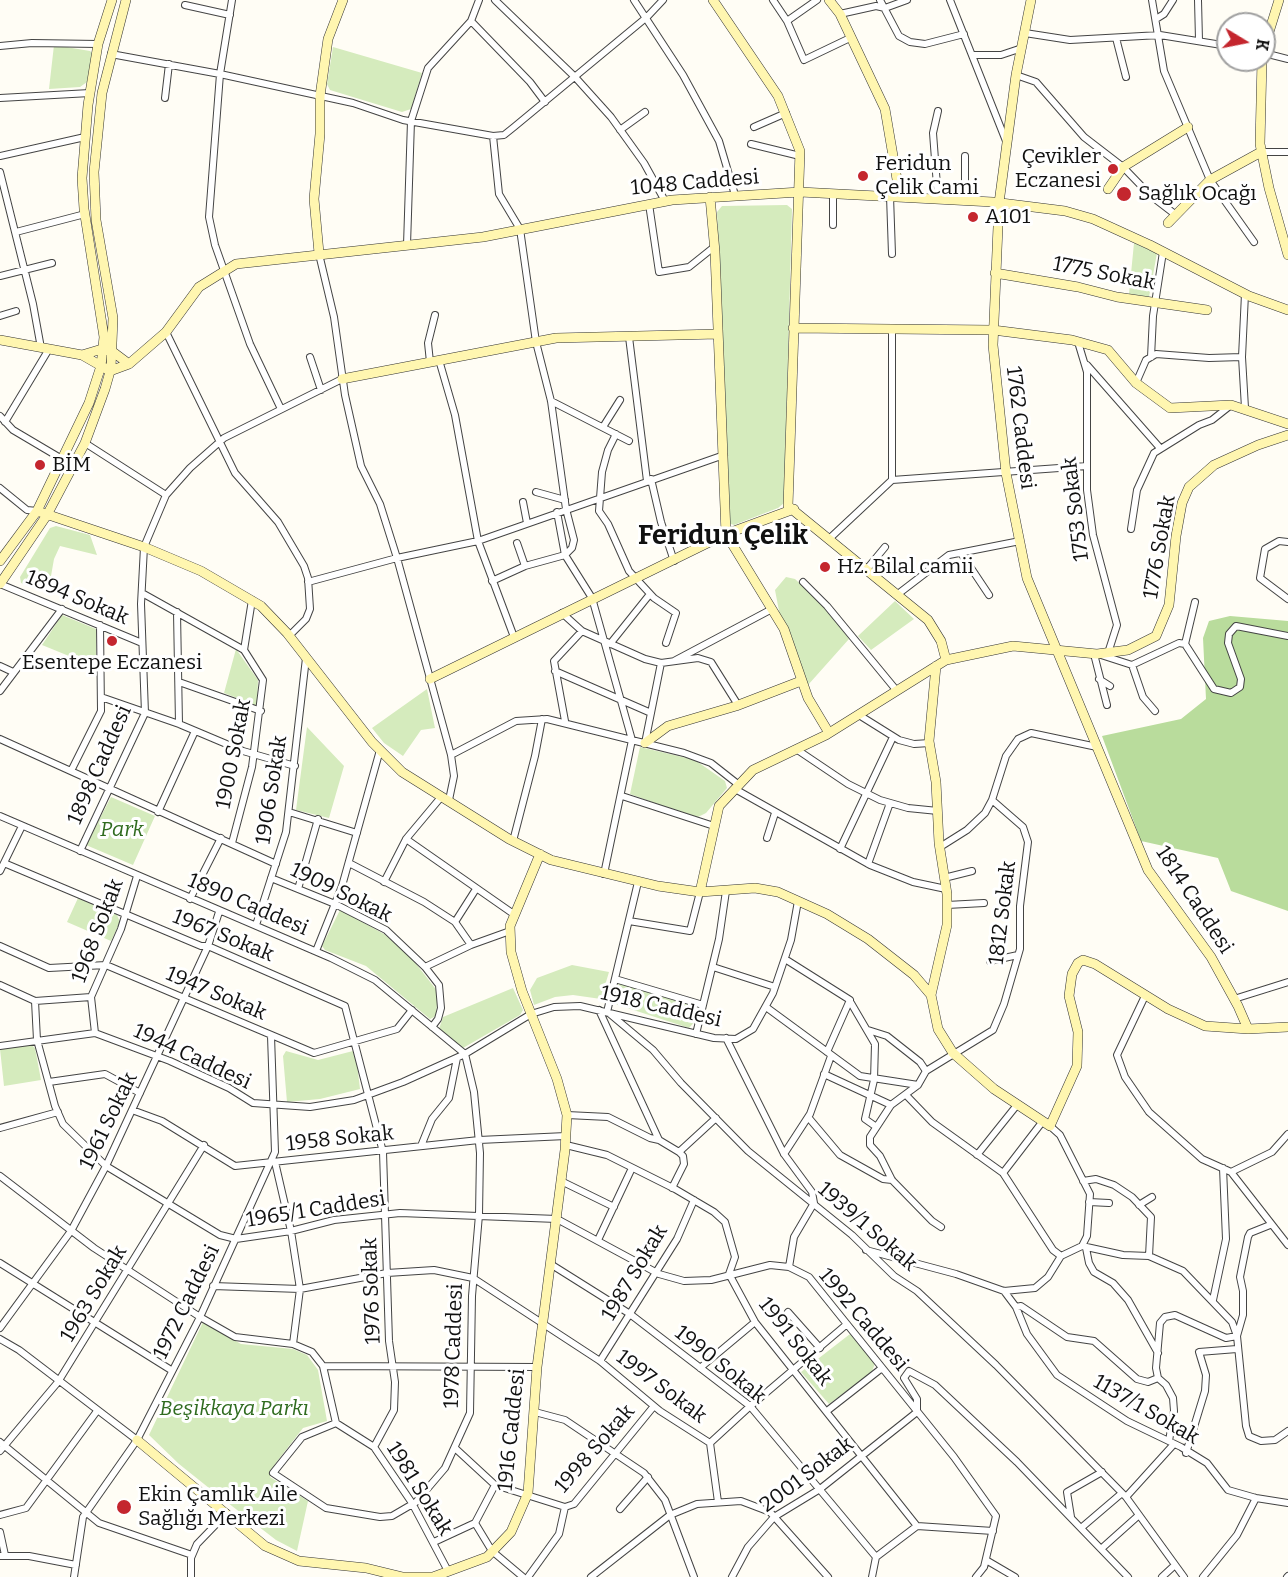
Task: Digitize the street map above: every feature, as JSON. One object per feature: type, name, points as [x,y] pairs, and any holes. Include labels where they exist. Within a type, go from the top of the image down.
[{"type":"street","points":[[108,351],[84,214],[82,178],[90,93],[98,44],[112,0]]},
{"type":"street","points":[[0,584],[85,443],[105,368],[113,318],[94,196],[98,120],[111,54],[126,0]]},
{"type":"street","points":[[232,0],[220,74],[209,217],[223,271],[250,344],[281,410]]},
{"type":"street","points":[[343,0],[328,39],[320,96],[320,134],[314,199],[319,254],[334,317],[342,379],[361,466],[380,504],[397,558],[451,755],[454,776],[445,798],[406,839],[384,882]]},
{"type":"street","points":[[407,245],[411,121],[428,68],[471,21],[479,0]]},
{"type":"street","points":[[495,0],[575,77],[620,130],[644,163],[665,201]]},
{"type":"street","points":[[634,0],[647,17],[719,141],[735,195]]},
{"type":"street","points":[[111,54],[220,74],[320,96],[411,121],[493,136],[504,135],[647,17],[663,0]]},
{"type":"street","points":[[713,0],[755,59],[786,113],[795,134],[800,156],[788,506],[928,620],[941,641],[946,660]]},
{"type":"street","points":[[773,0],[787,21],[804,60],[850,38]]},
{"type":"street","points":[[787,21],[817,0]]},
{"type":"street","points":[[829,0],[840,14],[885,109],[895,196],[892,254]]},
{"type":"street","points":[[880,0],[899,36],[910,42],[925,44],[964,34]]},
{"type":"street","points":[[840,14],[876,6],[883,7],[907,0]]},
{"type":"street","points":[[950,0],[1006,141]]},
{"type":"street","name":"1762 Caddesi","points":[[1031,0],[1006,141],[999,203],[993,330],[998,410],[1006,474],[1027,578],[1057,651]]},
{"type":"street","points":[[1152,0],[1164,70],[1210,180],[1254,242]]},
{"type":"street","points":[[1156,19],[1164,14],[1173,0]]},
{"type":"street","points":[[1198,0],[1199,40]]},
{"type":"street","points":[[185,5],[230,15]]},
{"type":"street","points":[[471,21],[530,82],[545,102]]},
{"type":"street","points":[[1025,33],[1070,40],[1159,35],[1216,44]]},
{"type":"street","points":[[1116,38],[1126,77]]},
{"type":"street","points":[[0,46],[32,43],[98,44]]},
{"type":"street","points":[[973,55],[1001,55],[1022,48]]},
{"type":"street","points":[[165,98],[169,64]]},
{"type":"street","points":[[1263,72],[1261,152],[1288,255]]},
{"type":"street","points":[[1016,75],[1036,82],[1061,108],[1078,132],[1123,167],[1150,195],[1176,215]]},
{"type":"street","points":[[0,98],[90,93]]},
{"type":"street","points":[[938,111],[933,133],[938,199]]},
{"type":"street","points":[[620,130],[645,112]]},
{"type":"street","points":[[754,127],[786,113]]},
{"type":"street","points":[[1108,189],[1123,167],[1188,127]]},
{"type":"street","points":[[492,581],[525,567],[565,555],[572,548],[574,540],[566,509],[551,400],[536,342],[520,229],[499,194],[493,136]]},
{"type":"street","points":[[0,156],[86,137]]},
{"type":"street","points":[[751,144],[800,156]]},
{"type":"street","points":[[1168,223],[1210,180],[1261,152],[1288,152]]},
{"type":"street","points":[[965,156],[965,201]]},
{"type":"street","points":[[0,172],[3,193],[16,232],[45,349],[5,422]]},
{"type":"street","name":"1048 Caddesi","points":[[105,368],[129,364],[166,332],[199,286],[236,264],[483,237],[665,201],[735,195],[800,192],[895,196],[999,203],[1065,211],[1091,219],[1163,252],[1245,294],[1288,310]]},
{"type":"street","points":[[832,194],[833,225]]},
{"type":"street","points":[[710,197],[726,534],[784,629],[801,681],[830,733]]},
{"type":"street","points":[[649,204],[659,272],[689,267],[714,247]]},
{"type":"street","points":[[16,232],[84,214]]},
{"type":"street","points":[[1136,383],[1140,370],[1153,356],[1155,303],[1163,252]]},
{"type":"street","points":[[0,276],[52,263]]},
{"type":"street","name":"1775 Sokak","points":[[995,273],[1155,303],[1207,310]]},
{"type":"street","points":[[1245,294],[1242,357],[1245,408]]},
{"type":"street","points":[[0,316],[16,311]]},
{"type":"street","points":[[435,315],[428,344],[454,416],[478,541],[514,637]]},
{"type":"street","points":[[793,328],[993,330],[1078,342],[1108,350],[1136,383],[1170,408],[1231,405],[1288,424]]},
{"type":"street","points":[[892,329],[892,480]]},
{"type":"street","points":[[166,332],[235,473],[278,522],[304,566],[310,609],[306,619],[289,636]]},
{"type":"street","points":[[144,547],[166,495],[190,468],[221,441],[342,379],[556,338],[718,334]]},
{"type":"street","points":[[629,337],[649,480],[674,561]]},
{"type":"street","points":[[0,340],[82,355],[108,351],[129,364]]},
{"type":"street","name":"1753 Sokak","points":[[1078,342],[1087,372],[1087,466],[1093,535],[1117,625],[1108,652]]},
{"type":"street","points":[[82,355],[105,368]]},
{"type":"street","points":[[1153,356],[1242,357]]},
{"type":"street","points":[[310,357],[321,390]]},
{"type":"street","points":[[1085,363],[1160,448]]},
{"type":"street","points":[[0,561],[42,513],[62,459],[105,368]]},
{"type":"street","points":[[551,400],[628,441]]},
{"type":"street","points":[[603,427],[620,400]]},
{"type":"street","points":[[1131,529],[1137,490],[1148,463],[1160,448],[1226,412],[1231,405]]},
{"type":"street","points":[[0,416],[12,430],[62,459]]},
{"type":"street","points":[[616,434],[608,450],[598,498],[599,511],[608,524],[629,572],[650,594],[676,612],[666,643]]},
{"type":"street","name":"1776 Sokak","points":[[1108,652],[1128,650],[1143,644],[1156,636],[1163,624],[1169,605],[1182,502],[1189,487],[1214,465],[1258,445],[1288,435]]},
{"type":"street","points":[[85,443],[166,495]]},
{"type":"street","points":[[308,582],[397,558],[478,541],[724,455]]},
{"type":"street","points":[[829,539],[892,480],[1006,474],[1087,466]]},
{"type":"street","points":[[0,488],[27,510],[144,547],[201,571],[261,606],[289,636],[331,692],[380,750],[402,772],[513,841],[540,854],[638,882],[700,892],[755,888],[778,892],[827,914],[868,939],[914,975],[931,995]]},
{"type":"street","points":[[536,492],[565,500]]},
{"type":"street","points":[[523,502],[527,523]]},
{"type":"street","points":[[430,679],[726,534],[794,509]]},
{"type":"street","points":[[557,512],[565,555],[592,598],[607,642],[632,740],[604,874]]},
{"type":"street","points":[[898,594],[949,555],[1020,541]]},
{"type":"street","points":[[1288,542],[1279,541],[1265,549],[1260,578],[1288,599]]},
{"type":"street","points":[[518,543],[525,567]]},
{"type":"street","name":"1898 Caddesi","points":[[80,851],[145,713],[142,643],[144,547]]},
{"type":"street","points":[[866,570],[885,547]]},
{"type":"street","points":[[961,553],[989,595]]},
{"type":"street","points":[[803,582],[827,606],[897,691]]},
{"type":"street","name":"1894 Sokak","points":[[0,584],[142,643]]},
{"type":"street","name":"1900 Sokak","points":[[142,593],[244,650],[263,681],[254,755],[232,843]]},
{"type":"street","points":[[607,642],[650,594]]},
{"type":"street","points":[[244,650],[252,600]]},
{"type":"street","points":[[1195,602],[1185,644],[1214,689],[1231,693],[1240,687],[1241,679],[1228,643],[1230,634],[1236,626],[1288,636]]},
{"type":"street","points":[[0,691],[62,609]]},
{"type":"street","points":[[671,663],[772,609]]},
{"type":"street","points":[[177,612],[179,724]]},
{"type":"street","points":[[562,613],[582,631],[660,663],[698,658],[711,662],[738,705]]},
{"type":"street","points":[[72,770],[101,711],[100,625]]},
{"type":"street","points":[[565,721],[554,661],[582,631]]},
{"type":"street","points":[[629,921],[690,931],[719,806],[753,770],[830,733],[946,660],[1013,646],[1095,654],[1132,665],[1179,643],[1185,644]]},
{"type":"street","name":"1814 Caddesi","points":[[1057,651],[1148,870],[1211,957],[1248,1029]]},
{"type":"street","points":[[1095,654],[1108,652]]},
{"type":"street","points":[[1095,654],[1099,679],[1107,705]]},
{"type":"street","name":"1906 Sokak","points":[[256,926],[276,864],[289,812],[306,658]]},
{"type":"street","points":[[645,743],[660,663]]},
{"type":"street","points":[[1132,665],[1143,697],[1155,711]]},
{"type":"street","points":[[0,666],[13,672]]},
{"type":"street","points":[[936,666],[930,709],[930,743],[947,905],[947,925],[931,995],[938,1029],[953,1053],[1017,1105],[1060,1135],[1090,1194],[1084,1247],[1086,1255],[1094,1272],[1113,1283],[1128,1300],[1159,1354]]},
{"type":"street","points":[[555,671],[621,702],[651,713]]},
{"type":"street","points":[[1099,679],[1110,686]]},
{"type":"street","points":[[645,743],[668,726],[738,705],[801,681]]},
{"type":"street","points":[[179,682],[261,711]]},
{"type":"street","points":[[101,697],[179,724],[254,755],[295,766]]},
{"type":"street","points":[[859,715],[893,737],[914,744],[930,743]]},
{"type":"street","points":[[451,755],[516,721],[542,719],[565,721],[711,763],[737,787],[776,813],[840,849],[868,864],[913,882],[946,889]]},
{"type":"street","points":[[513,841],[542,719]]},
{"type":"street","points":[[158,812],[195,731]]},
{"type":"street","points":[[940,847],[967,830],[985,813],[992,800],[1006,756],[1018,739],[1031,733],[1098,747]]},
{"type":"street","points":[[840,849],[893,737]]},
{"type":"street","points":[[0,739],[276,864]]},
{"type":"street","points":[[796,749],[848,784],[866,793],[909,808],[938,811]]},
{"type":"street","points":[[316,951],[335,904],[380,750]]},
{"type":"street","points":[[622,796],[714,826]]},
{"type":"street","name":"1812 Sokak","points":[[926,1071],[993,1030],[1004,1004],[1018,955],[1020,906],[1028,842],[1023,827],[992,800]]},
{"type":"street","points":[[868,864],[890,803]]},
{"type":"street","points":[[289,812],[318,819],[357,833]]},
{"type":"street","points":[[766,838],[776,813]]},
{"type":"street","name":"1890 Caddesi","points":[[0,816],[219,912],[316,951],[375,980],[465,1054]]},
{"type":"street","points":[[298,889],[318,819]]},
{"type":"street","points":[[0,872],[22,826]]},
{"type":"street","points":[[190,899],[220,838]]},
{"type":"street","points":[[406,839],[515,915]]},
{"type":"street","name":"1916 Caddesi","points":[[0,1340],[19,1350],[137,1440],[265,1545],[299,1561],[366,1568],[403,1577],[433,1577],[487,1557],[511,1532],[528,1493],[536,1412],[537,1366],[552,1265],[566,1140],[567,1115],[557,1079],[531,1014],[511,952],[510,931],[540,854]]},
{"type":"street","name":"1967 Sokak","points":[[4,863],[201,946],[208,946],[345,1006],[366,1095]]},
{"type":"street","points":[[348,863],[454,922],[471,945]]},
{"type":"street","points":[[944,878],[972,871]]},
{"type":"street","name":"1968 Sokak","points":[[95,1033],[90,997],[106,965],[136,876]]},
{"type":"street","name":"1909 Sokak","points":[[271,878],[335,904],[386,930],[425,967],[439,985],[441,993],[438,1019],[432,1027]]},
{"type":"street","points":[[608,1012],[638,882]]},
{"type":"street","points":[[454,922],[476,889]]},
{"type":"street","points":[[696,1034],[713,967],[725,909],[726,891]]},
{"type":"street","name":"1918 Caddesi","points":[[531,1014],[561,1007],[580,1006],[696,1034],[736,1039],[753,1029],[775,987],[791,940],[798,901]]},
{"type":"street","points":[[947,905],[984,903]]},
{"type":"street","name":"1961 Sokak","points":[[0,1328],[71,1231],[106,1166],[208,946],[219,912]]},
{"type":"street","points":[[425,967],[471,945],[510,931]]},
{"type":"street","name":"1947 Sokak","points":[[0,946],[48,968],[106,965],[314,1053],[397,1029],[412,1010]]},
{"type":"street","points":[[990,962],[1018,955]]},
{"type":"street","points":[[785,959],[848,998],[868,1030],[874,1044],[874,1080],[865,1119],[875,1126]]},
{"type":"street","points":[[1003,1173],[1047,1124],[1077,1066],[1078,1032],[1069,996],[1072,974],[1078,963],[1083,960],[1095,964],[1145,996],[1205,1026],[1248,1029],[1288,1027]]},
{"type":"street","points":[[713,967],[775,987]]},
{"type":"street","points":[[615,979],[703,1005]]},
{"type":"street","points":[[1234,999],[1288,982]]},
{"type":"street","points":[[0,985],[35,1001],[90,997]]},
{"type":"street","points":[[1145,996],[1117,1055],[1125,1077],[1149,1112],[1202,1159],[1231,1172],[1270,1225],[1288,1245]]},
{"type":"street","name":"1965/1 Caddesi","points":[[35,1001],[37,1040],[63,1124],[106,1166],[220,1235],[236,1239],[291,1231],[334,1220],[386,1215],[479,1215],[557,1219]]},
{"type":"street","points":[[784,1154],[808,1117],[829,1054],[851,1003]]},
{"type":"street","points":[[766,1007],[861,1076],[874,1080],[918,1085]]},
{"type":"street","points":[[599,1010],[659,1140]]},
{"type":"street","name":"1939/1 Sokak","points":[[608,1012],[653,1050],[748,1151],[814,1203],[956,1326],[1124,1495],[1184,1577]]},
{"type":"street","name":"1944 Caddesi","points":[[0,1046],[95,1033],[158,1056],[230,1088],[253,1103],[310,1107],[366,1095],[457,1058],[531,1014]]},
{"type":"street","points":[[868,1030],[887,1036],[920,1062],[926,1071],[918,1085],[891,1105],[875,1126],[870,1145],[880,1156],[892,1180],[932,1221],[941,1227]]},
{"type":"street","name":"1972 Caddesi","points":[[86,1510],[137,1440],[200,1317],[273,1163],[275,1152],[271,1036]]},
{"type":"street","points":[[726,1038],[784,1154],[812,1192],[814,1203],[794,1237],[789,1267]]},
{"type":"street","name":"1978 Caddesi","points":[[336,1424],[302,1437],[273,1473],[326,1508],[380,1517],[392,1516],[416,1502],[445,1468],[456,1449],[470,1413],[473,1278],[479,1215],[478,1140],[474,1092],[465,1054]]},
{"type":"street","points":[[421,1146],[432,1119],[448,1098],[457,1058]]},
{"type":"street","points":[[49,1082],[105,1074],[140,1093]]},
{"type":"street","points":[[824,1074],[891,1105]]},
{"type":"street","name":"1976 Sokak","points":[[366,1095],[383,1152],[391,1365],[395,1382],[394,1410],[374,1447]]},
{"type":"street","points":[[906,1095],[932,1122],[1003,1173],[1053,1250],[1061,1256]]},
{"type":"street","points":[[977,1155],[1017,1105]]},
{"type":"street","name":"1958 Sokak","points":[[132,1110],[162,1121],[235,1166],[383,1152],[478,1140],[566,1140]]},
{"type":"street","points":[[0,1128],[58,1112]]},
{"type":"street","points":[[567,1115],[608,1117],[650,1138],[659,1140],[679,1152],[683,1156],[684,1164],[672,1188]]},
{"type":"street","points":[[808,1117],[840,1155],[883,1179],[892,1180]]},
{"type":"street","points":[[679,1152],[716,1118]]},
{"type":"street","points":[[1231,1172],[1272,1152],[1288,1134]]},
{"type":"street","points":[[566,1140],[632,1167],[714,1212],[725,1222],[735,1257],[729,1274]]},
{"type":"street","name":"1963 Sokak","points":[[1,1446],[58,1382],[96,1325],[127,1268],[169,1205],[171,1196],[204,1146]]},
{"type":"street","points":[[273,1163],[291,1231],[300,1289],[293,1344]]},
{"type":"street","points":[[598,1240],[632,1167]]},
{"type":"street","points":[[1213,1300],[1226,1239],[1223,1168]]},
{"type":"street","points":[[1,1179],[94,1248],[200,1317],[247,1340],[293,1344],[312,1352],[323,1366],[336,1424]]},
{"type":"street","points":[[1083,1181],[1096,1179],[1114,1185],[1150,1217],[1149,1256]]},
{"type":"street","points":[[561,1181],[614,1208]]},
{"type":"street","points":[[1139,1205],[1152,1197]]},
{"type":"street","name":"1987 Sokak","points":[[600,1361],[677,1239],[694,1200]]},
{"type":"street","points":[[1089,1202],[1109,1203]]},
{"type":"street","name":"1992 Caddesi","points":[[557,1219],[656,1272],[684,1281],[711,1280],[770,1265],[789,1267],[809,1276],[954,1457],[996,1516],[986,1560],[976,1577]]},
{"type":"street","points":[[1270,1225],[1250,1233],[1248,1237],[1240,1277],[1243,1291],[1243,1315],[1237,1336],[1237,1349],[1244,1390],[1245,1426],[1249,1436],[1261,1442],[1275,1440],[1288,1431]]},
{"type":"street","points":[[866,1250],[956,1274],[1004,1291],[1035,1288],[1048,1277],[1061,1256],[1084,1247],[1124,1255],[1149,1256],[1183,1271],[1232,1322],[1237,1336]]},
{"type":"street","points":[[0,1263],[171,1370]]},
{"type":"street","name":"1990 Sokak","points":[[552,1265],[630,1314],[750,1406],[876,1557]]},
{"type":"street","points":[[213,1286],[300,1289],[387,1273],[434,1270],[473,1278]]},
{"type":"street","name":"1991 Sokak","points":[[729,1274],[755,1322],[917,1526]]},
{"type":"street","name":"1997 Sokak","points":[[473,1278],[600,1361],[654,1406],[710,1443],[718,1502]]},
{"type":"street","points":[[1004,1291],[1016,1307],[1021,1306],[1067,1337],[1094,1341],[1137,1379],[1148,1382],[1158,1378]]},
{"type":"street","name":"1137/1 Sokak","points":[[1016,1307],[1027,1334],[1057,1375],[1127,1421],[1207,1463],[1228,1490],[1256,1498],[1288,1503]]},
{"type":"street","points":[[789,1312],[820,1348]]},
{"type":"street","points":[[1081,1528],[1124,1495],[1172,1443],[1173,1398],[1158,1378],[1160,1323],[1165,1317],[1175,1315],[1226,1338],[1237,1336]]},
{"type":"street","points":[[700,1368],[755,1322]]},
{"type":"street","points":[[710,1443],[847,1324]]},
{"type":"street","points":[[1186,1453],[1205,1391],[1206,1375],[1198,1352],[1237,1349]]},
{"type":"street","points":[[323,1366],[537,1366]]},
{"type":"street","points":[[827,1411],[882,1368]]},
{"type":"street","points":[[917,1412],[917,1399],[904,1378],[909,1371],[935,1385],[1038,1482],[1128,1577]]},
{"type":"street","name":"1998 Sokak","points":[[528,1577],[559,1534],[565,1507],[574,1504],[654,1406]]},
{"type":"street","points":[[0,1515],[26,1509],[97,1411]]},
{"type":"street","points":[[536,1412],[565,1420],[617,1452],[648,1477],[665,1500],[694,1577]]},
{"type":"street","name":"2001 Sokak","points":[[732,1577],[748,1546],[774,1517],[820,1489],[917,1412]]},
{"type":"street","name":"1981 Sokak","points":[[336,1424],[374,1447],[412,1503],[448,1571]]},
{"type":"street","points":[[1,1446],[48,1480],[99,1523],[192,1555]]},
{"type":"street","points":[[456,1449],[495,1485],[528,1493],[565,1507]]},
{"type":"street","points":[[1071,1517],[1067,1492],[1102,1472]]},
{"type":"street","points":[[620,1509],[648,1477]]},
{"type":"street","points":[[434,1542],[474,1522],[495,1485]]},
{"type":"street","points":[[1203,1577],[1237,1535],[1256,1498]]},
{"type":"street","points":[[591,1577],[670,1515],[697,1504],[741,1501],[770,1512],[828,1577]]},
{"type":"street","points":[[74,1577],[86,1510]]},
{"type":"street","points":[[190,1577],[192,1555],[197,1544],[227,1513]]},
{"type":"street","points":[[1101,1549],[1139,1515]]},
{"type":"street","points":[[474,1522],[492,1551],[523,1577]]},
{"type":"street","points":[[872,1577],[876,1557],[917,1526],[993,1531]]},
{"type":"street","points":[[0,1532],[3,1555],[76,1565]]},
{"type":"street","points":[[986,1560],[1015,1577]]},
{"type":"street","points":[[1162,1577],[1175,1565]]},
{"type":"green space","points":[[54,45],[90,51],[93,54],[87,82],[80,87],[49,89]]},
{"type":"green space","points":[[333,47],[422,73],[411,109],[402,112],[330,90],[327,84]]},
{"type":"green space","points":[[787,205],[792,209],[784,503],[778,508],[734,525],[728,523],[717,212],[722,206]]},
{"type":"green space","points":[[1134,243],[1157,253],[1149,297],[1129,294]]},
{"type":"green space","points":[[56,526],[90,535],[97,555],[60,546],[54,559],[48,593],[21,583],[20,577],[50,528]]},
{"type":"green space","points":[[786,577],[795,579],[825,607],[849,639],[808,685],[800,670],[779,611],[775,590]]},
{"type":"green space","points":[[895,601],[914,619],[871,650],[858,636]]},
{"type":"green space","points":[[62,615],[96,629],[96,667],[42,645]]},
{"type":"green space","points":[[1230,616],[1288,621],[1288,911],[1231,891],[1218,858],[1141,841],[1102,736],[1181,719],[1206,699],[1203,638],[1209,621]]},
{"type":"green space","points":[[236,649],[258,680],[257,706],[224,693]]},
{"type":"green space","points":[[427,689],[435,728],[421,730],[403,756],[384,743],[372,728]]},
{"type":"green space","points":[[307,727],[344,766],[329,818],[296,810]]},
{"type":"green space","points":[[640,747],[695,760],[725,781],[727,788],[706,813],[696,818],[630,794]]},
{"type":"green space","name":"Park","points":[[111,797],[155,816],[133,865],[86,845]]},
{"type":"green space","points":[[78,898],[117,915],[120,922],[111,941],[67,922]]},
{"type":"green space","points":[[340,910],[384,934],[410,956],[438,992],[436,1016],[430,1019],[366,966],[325,950],[322,946]]},
{"type":"green space","points":[[572,965],[609,972],[601,999],[573,995],[555,997],[534,1005],[530,990],[537,978]]},
{"type":"green space","points":[[621,983],[692,1006],[699,1012],[698,1018],[689,1028],[615,1004],[613,1000],[617,985]]},
{"type":"green space","points":[[513,988],[523,1010],[520,1015],[463,1048],[439,1029],[443,1017]]},
{"type":"green space","points":[[31,1045],[35,1048],[41,1080],[4,1086],[0,1049]]},
{"type":"green space","points":[[286,1051],[318,1060],[353,1051],[356,1055],[360,1089],[320,1099],[287,1102],[283,1056]]},
{"type":"green space","name":"Beşikkaya Parkı","points":[[203,1322],[241,1344],[293,1349],[307,1355],[318,1370],[327,1421],[303,1428],[275,1464],[270,1477],[308,1501],[297,1551],[276,1540],[219,1496],[179,1464],[149,1435]]},
{"type":"green space","points":[[850,1334],[875,1363],[872,1372],[829,1404],[801,1372]]},
{"type":"place","name":"Çevikler Eczanesi","points":[[1113,169]]},
{"type":"place","name":"Feridun Çelik Cami","points":[[863,176]]},
{"type":"place","name":"Sağlık Ocağı","points":[[1124,194]]},
{"type":"place","name":"A101","points":[[973,217]]},
{"type":"place","name":"BİM","points":[[40,465]]},
{"type":"place","name":"Hz. Bilal camii","points":[[825,567]]},
{"type":"place","name":"Esentepe Eczanesi","points":[[112,641]]},
{"type":"place","name":"Ekin Çamlık Aile Sağlığı Merkezi","points":[[124,1507]]},
{"type":"district","name":"Feridun Çelik","points":[[723,536]]}]
